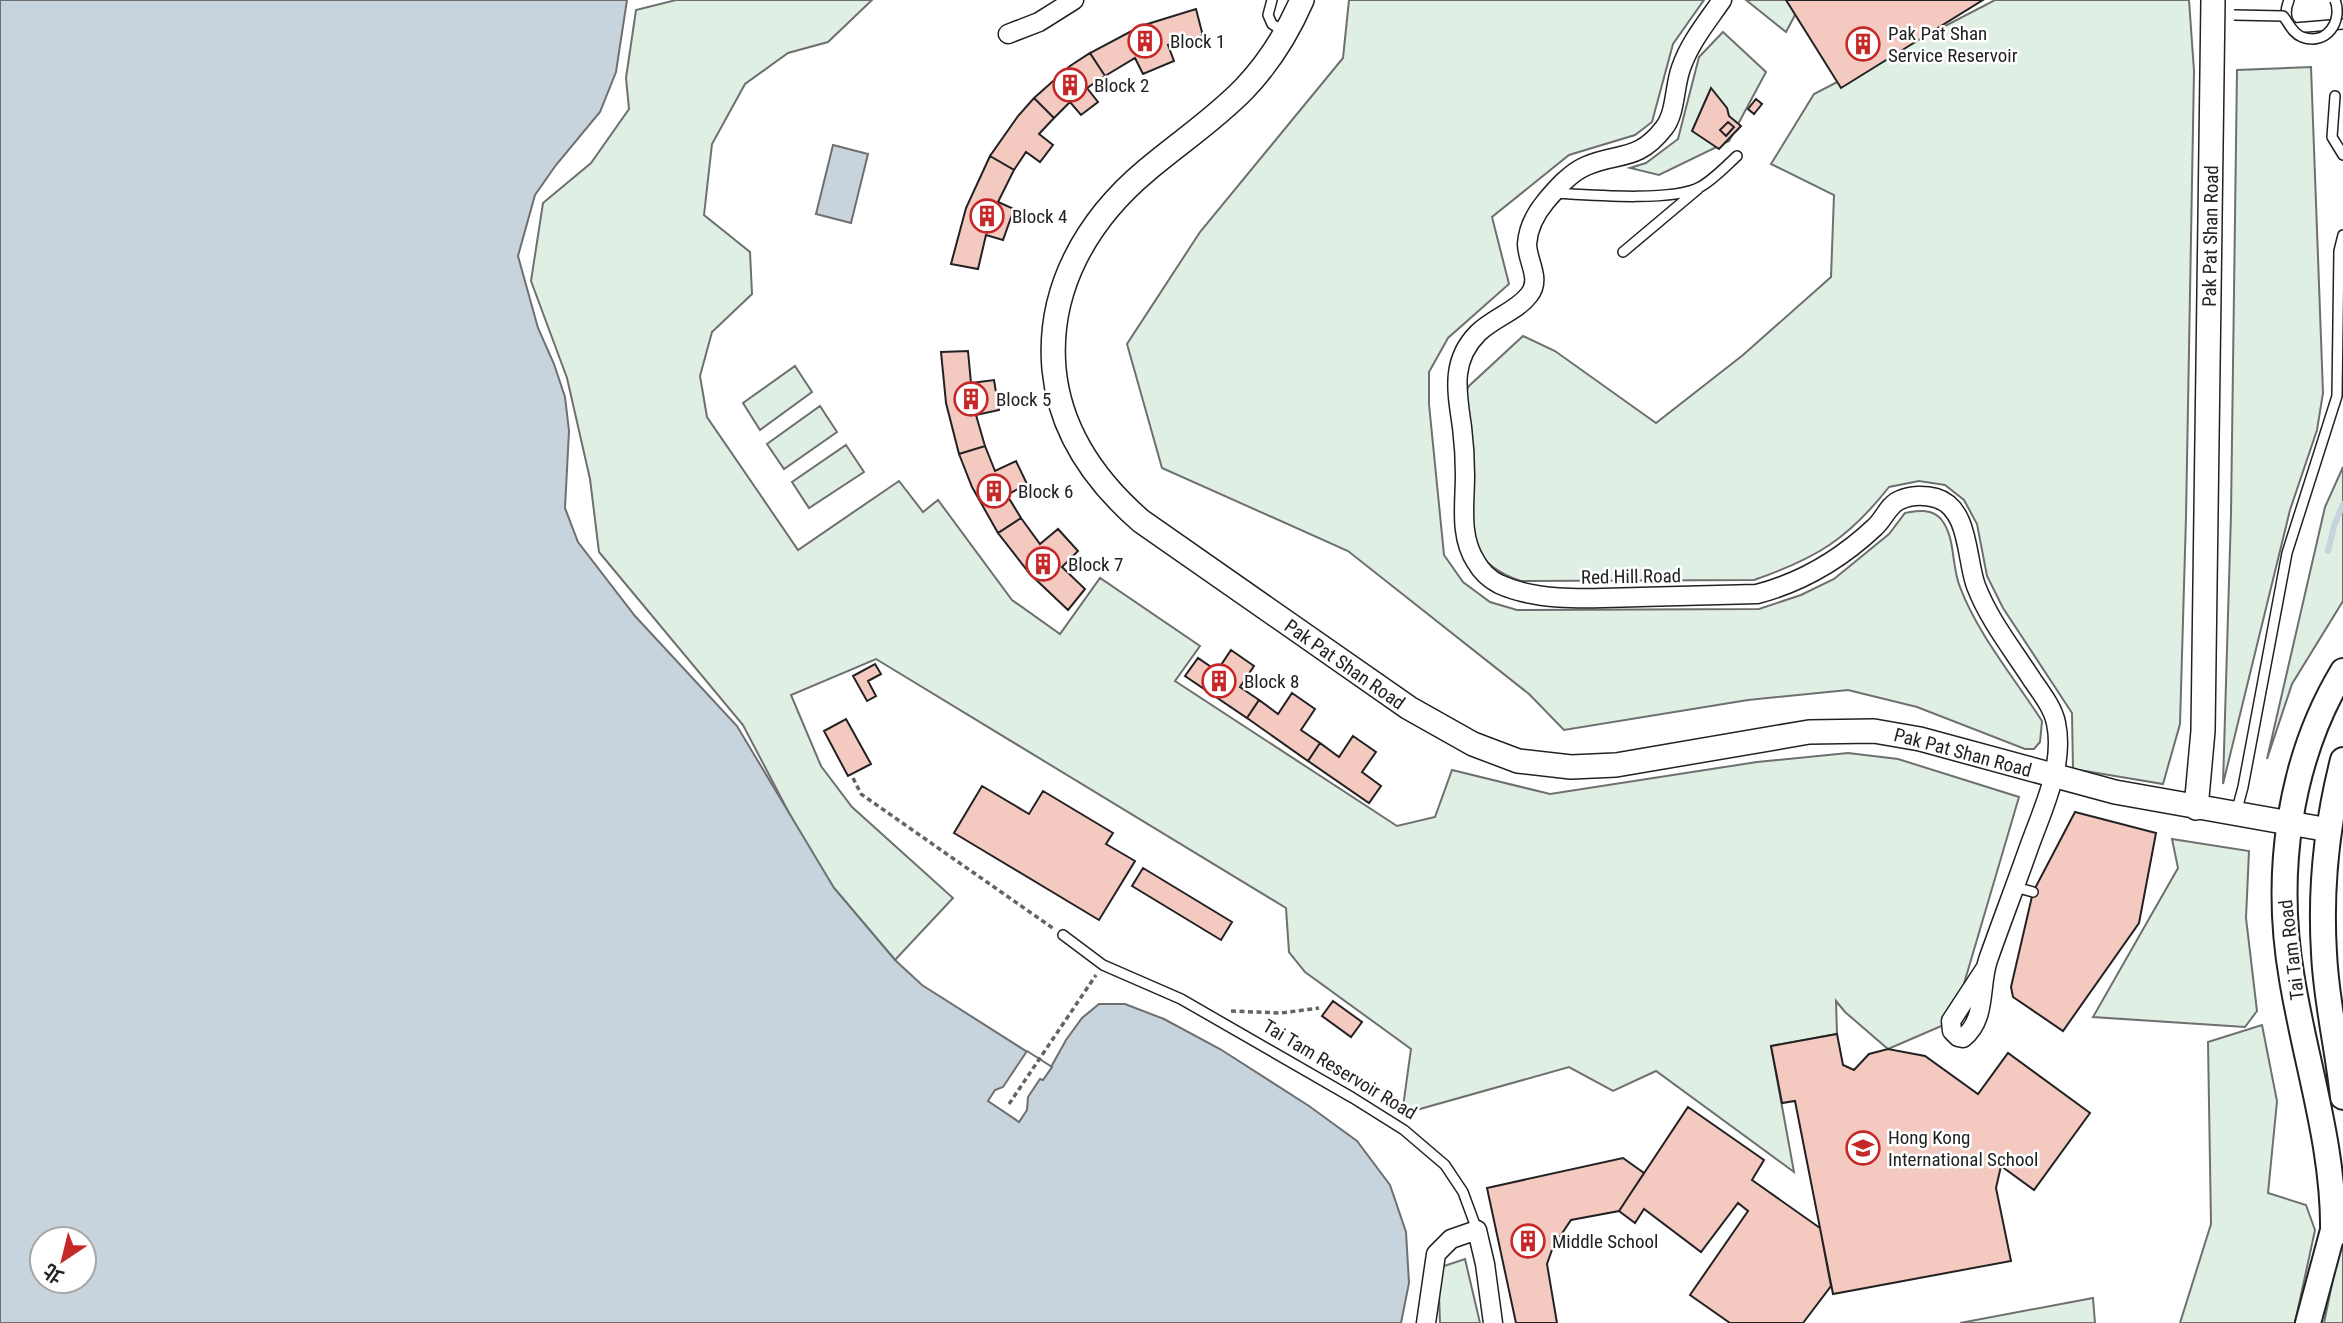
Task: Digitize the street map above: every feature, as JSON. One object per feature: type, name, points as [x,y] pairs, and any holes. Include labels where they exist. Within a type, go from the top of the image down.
[{"type":"main road","name":"Tai Tam Road","points":[[2333,1236],[2332,1186],[2325,1139],[2292,980],[2287,941],[2285,861],[2302,769],[2310,743],[2343,671]]},
{"type":"main road","name":"Tai Tam Road","points":[[2343,761],[2329,830],[2323,895],[2324,952],[2343,1097]]},
{"type":"main road","name":"Tai Tam Road","points":[[2308,1323],[2333,1236],[2343,1155]]},
{"type":"street","points":[[1008,34],[1040,22],[1074,0]]},
{"type":"street","name":"Pak Pat Shan Road","points":[[1302,0],[1286,33],[1244,89],[1146,171],[1107,209],[1084,241],[1067,275],[1060,297],[1053,340],[1057,385],[1071,435],[1108,490],[1141,521],[1409,708],[1462,739],[1518,761],[1553,766],[1593,767],[1660,759],[1809,732],[1853,730],[1894,733],[2115,792],[2329,830]]},
{"type":"street","name":"Red Hill Road","points":[[1722,0],[1688,51],[1674,91],[1671,117],[1659,135],[1630,155],[1593,163],[1579,170],[1553,193],[1535,217],[1529,234],[1528,251],[1534,275],[1532,291],[1477,334],[1463,354],[1457,370],[1456,389],[1464,451],[1464,529],[1471,554],[1483,572],[1507,587],[1567,598],[1757,594],[1777,589],[1826,566],[1878,525],[1897,501],[1920,496],[1939,499],[1959,519],[1974,580],[1990,615],[2047,702],[2055,719],[2058,747],[2054,776],[1985,969]]},
{"type":"street","name":"Pak Pat Shan Road","points":[[2196,808],[2203,731],[2220,10]]},
{"type":"street","points":[[1426,1323],[1436,1254],[1451,1240],[1477,1230]]},
{"type":"street","name":"Tai Tam Reservoir Road","points":[[1477,1230],[1485,1264],[1493,1323]]},
{"type":"lane","points":[[1272,0],[1268,15],[1272,24],[1286,33]]},
{"type":"lane","points":[[2220,10],[2283,16],[2296,34],[2312,39],[2326,35],[2335,26],[2339,12],[2335,0]]},
{"type":"lane","points":[[2289,1],[2287,19],[2294,28],[2343,24]]},
{"type":"lane","points":[[2335,96],[2332,137],[2343,155]]},
{"type":"lane","points":[[1623,252],[1737,156]]},
{"type":"lane","points":[[1553,193],[1654,195],[1699,188]]},
{"type":"lane","points":[[2235,815],[2243,787],[2287,553],[2337,396],[2339,251],[2343,235]]},
{"type":"lane","points":[[2015,887],[2033,892]]},
{"type":"lane","name":"Tai Tam Reservoir Road","points":[[1063,935],[1103,965],[1181,999],[1404,1130],[1445,1165],[1463,1192],[1477,1230]]},
{"type":"path","points":[[853,778],[861,794],[1063,935]]},
{"type":"path","points":[[1009,1104],[1103,965]]},
{"type":"path","points":[[1213,1019],[1232,1010],[1281,1013],[1319,1009]]},
{"type":"green space","points":[[676,0],[872,0],[828,42],[788,53],[745,84],[712,144],[704,215],[750,252],[752,294],[712,332],[700,376],[707,417],[798,550],[899,481],[923,512],[938,500],[1012,600],[1060,634],[1100,578],[1200,646],[1175,681],[1397,826],[1435,817],[1452,770],[1550,794],[1757,762],[1848,753],[1898,759],[2019,797],[1953,1021],[1888,1049],[1836,1001],[1837,1034],[1771,1046],[1794,1172],[1656,1071],[1613,1091],[1569,1067],[1402,1114],[1411,1049],[1305,972],[1289,952],[1286,908],[876,659],[791,695],[821,766],[852,807],[953,898],[895,960],[834,888],[800,834],[743,725],[599,552],[590,479],[567,378],[531,281],[543,203],[591,163],[629,109],[626,78],[636,10]]},
{"type":"green space","points":[[1349,0],[1704,0],[1673,44],[1652,122],[1635,135],[1569,155],[1492,217],[1509,284],[1448,338],[1429,372],[1429,404],[1444,555],[1463,582],[1490,602],[1517,610],[1759,609],[1801,595],[1834,579],[1889,534],[1905,513],[1929,512],[1941,519],[1946,526],[1957,579],[1976,621],[2042,721],[2040,742],[2034,749],[2025,749],[1917,707],[1848,690],[1748,700],[1564,730],[1529,694],[1348,551],[1162,468],[1127,344],[1200,232],[1343,58]]},
{"type":"green space","points":[[1746,0],[1803,0],[1786,32]]},
{"type":"green space","points":[[1995,0],[2189,0],[2194,71],[2180,724],[2163,784],[2073,769],[2072,713],[2003,608],[1987,576],[1977,524],[1964,500],[1945,485],[1919,481],[1889,487],[1859,520],[1830,545],[1796,564],[1754,580],[1521,581],[1494,567],[1472,544],[1459,403],[1469,386],[1523,336],[1555,351],[1656,423],[1743,355],[1831,277],[1834,195],[1771,164],[1814,94]]},
{"type":"green space","points":[[1723,32],[1766,72],[1729,141],[1659,175],[1630,168],[1646,163],[1678,139],[1699,57]]},
{"type":"green space","points":[[2311,67],[2323,393],[2317,430],[2290,510],[2223,784],[2231,514],[2237,70]]},
{"type":"green space","points":[[795,366],[812,392],[760,430],[743,403]]},
{"type":"green space","points":[[820,406],[837,432],[784,469],[767,444]]},
{"type":"green space","points":[[846,445],[864,472],[809,508],[792,482]]},
{"type":"green space","points":[[2343,467],[2343,601],[2292,684],[2267,759],[2325,507]]},
{"type":"green space","points":[[2172,839],[2249,851],[2246,918],[2257,1011],[2245,1027],[2093,1017],[2178,868]]},
{"type":"green space","points":[[2262,1025],[2277,1101],[2268,1193],[2306,1205],[2315,1230],[2295,1323],[2180,1323],[2211,1224],[2208,1042]]},
{"type":"green space","points":[[2343,1223],[2343,1323],[2324,1323],[2342,1235]]},
{"type":"green space","points":[[1465,1259],[1480,1323],[1440,1323],[1438,1268]]},
{"type":"green space","points":[[2093,1298],[2095,1323],[1960,1323]]},
{"type":"shaded area","points":[[0,0],[627,0],[616,72],[600,112],[535,195],[518,256],[538,328],[565,397],[569,431],[565,508],[578,542],[635,616],[737,726],[834,888],[895,960],[922,985],[1051,1067],[1082,1018],[1099,1004],[1125,1004],[1164,1019],[1220,1049],[1309,1106],[1357,1141],[1390,1185],[1406,1232],[1409,1283],[1401,1323],[0,1323]]},
{"type":"shaded area","points":[[833,145],[868,154],[851,223],[816,214]]},
{"type":"pier","points":[[1027,1051],[1052,1067],[1028,1097],[1027,1110],[1019,1122],[988,1101],[995,1090],[1003,1087]]},
{"type":"building","name":"Pak Pat Shan Service Reservoir","points":[[1786,0],[1983,0],[1841,88]]},
{"type":"building","name":"Block 1","points":[[1196,9],[1203,36],[1168,45],[1174,61],[1143,74],[1135,58],[1105,76],[1090,53],[1141,26]]},
{"type":"building","name":"Block 2","points":[[1090,53],[1105,76],[1087,88],[1098,102],[1081,115],[1070,102],[1054,118],[1034,98],[1070,66]]},
{"type":"building","points":[[1711,88],[1727,108],[1729,116],[1741,126],[1719,149],[1692,131]]},
{"type":"building","points":[[1034,98],[1054,118],[1039,134],[1053,145],[1040,162],[1026,152],[1014,170],[990,156]]},
{"type":"building","points":[[1756,99],[1762,104],[1754,114],[1748,109]]},
{"type":"building","points":[[1728,122],[1734,127],[1726,136],[1720,130]]},
{"type":"building","name":"Block 4","points":[[990,156],[1014,170],[998,202],[1014,209],[1003,240],[986,235],[978,269],[951,264],[966,208]]},
{"type":"building","name":"Block 5","points":[[968,351],[971,383],[994,380],[999,410],[976,415],[985,446],[959,454],[946,403],[941,352]]},
{"type":"building","name":"Block 6","points":[[985,446],[995,471],[1016,461],[1027,484],[1007,495],[1021,518],[998,533],[972,487],[959,454]]},
{"type":"building","name":"Block 7","points":[[1021,518],[1040,544],[1058,529],[1078,551],[1062,567],[1085,589],[1068,610],[1030,574],[998,533]]},
{"type":"building","name":"Block 8","points":[[1231,650],[1254,666],[1240,687],[1259,700],[1247,718],[1185,676],[1198,658],[1217,671]]},
{"type":"building","points":[[875,664],[881,674],[868,681],[876,696],[867,701],[853,676]]},
{"type":"building","points":[[1292,693],[1315,709],[1301,730],[1320,743],[1308,761],[1247,718],[1259,700],[1278,714]]},
{"type":"building","points":[[846,719],[871,764],[848,776],[824,731]]},
{"type":"building","points":[[1353,736],[1376,752],[1362,772],[1381,786],[1369,803],[1308,761],[1320,743],[1339,757]]},
{"type":"building","points":[[982,786],[1029,814],[1043,791],[1113,833],[1106,844],[1135,861],[1099,920],[954,833]]},
{"type":"building","points":[[2075,812],[2156,833],[2139,923],[2063,1031],[2013,997],[2011,987],[2033,892]]},
{"type":"building","points":[[1143,868],[1232,922],[1221,940],[1132,886]]},
{"type":"building","points":[[1333,1001],[1362,1022],[1351,1037],[1322,1016]]},
{"type":"building","points":[[1837,1034],[1843,1065],[1854,1070],[1869,1054],[1888,1049],[1925,1056],[1978,1094],[2008,1053],[2090,1113],[2034,1190],[2001,1166],[1996,1188],[2011,1261],[1833,1294],[1795,1101],[1782,1103],[1771,1046]]},
{"type":"building","points":[[1688,1107],[1764,1160],[1752,1180],[1820,1228],[1831,1286],[1803,1323],[1730,1323],[1690,1295],[1748,1211],[1738,1203],[1701,1252],[1644,1209],[1635,1223],[1619,1211]]},
{"type":"building","name":"Middle School","points":[[1623,1158],[1644,1173],[1619,1211],[1571,1220],[1553,1247],[1547,1264],[1557,1323],[1516,1323],[1487,1188]]},
{"type":"waterway","points":[[2328,551],[2343,504]]},
{"type":"place","name":"Block 1","points":[[1145,41]]},
{"type":"place","name":"Pak Pat Shan Service Reservoir","points":[[1863,44]]},
{"type":"place","name":"Block 2","points":[[1070,85]]},
{"type":"place","name":"Block 4","points":[[987,216]]},
{"type":"place","name":"Block 5","points":[[971,399]]},
{"type":"place","name":"Block 6","points":[[994,491]]},
{"type":"place","name":"Block 7","points":[[1043,564]]},
{"type":"place","name":"Block 8","points":[[1219,681]]},
{"type":"place","name":"Hong Kong International School","points":[[1863,1148]]},
{"type":"place","name":"Middle School","points":[[1528,1241]]}]
